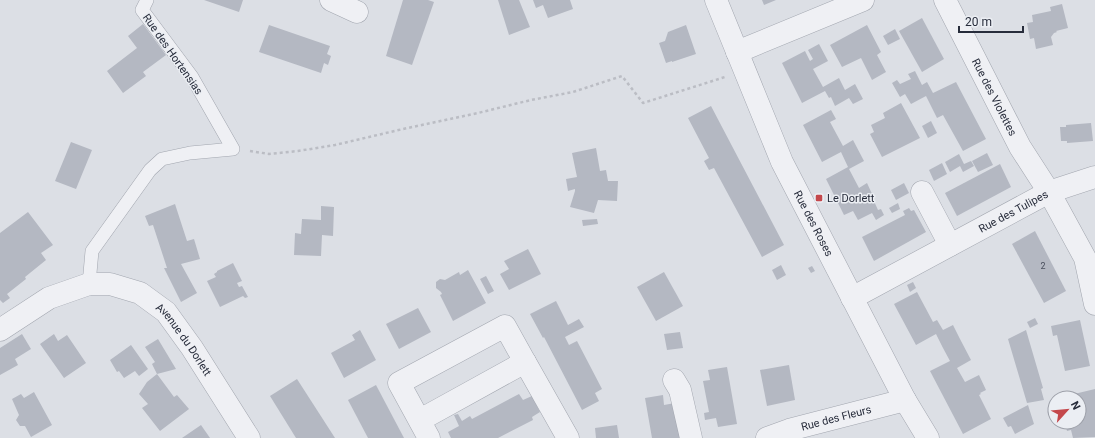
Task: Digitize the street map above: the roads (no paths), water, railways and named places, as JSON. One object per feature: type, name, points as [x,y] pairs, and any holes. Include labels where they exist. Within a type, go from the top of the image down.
[{"type":"street","points":[[331,0],[357,12]]},
{"type":"street","name":"Rue des Roses","points":[[716,0],[782,162],[905,400],[928,438]]},
{"type":"street","points":[[737,52],[863,0]]},
{"type":"street","name":"Rue des Violettes","points":[[945,0],[1020,147],[1049,192],[1084,258],[1095,304]]},
{"type":"street","name":"Rue des Tulipes","points":[[852,298],[1049,192],[1086,180]]},
{"type":"street","points":[[922,192],[950,245]]},
{"type":"street","name":"Avenue du Dorlett","points":[[0,330],[49,298],[89,284],[110,284],[140,293],[166,312],[192,348],[249,438]]},
{"type":"street","points":[[525,362],[424,429],[399,383],[505,326],[568,438]]},
{"type":"street","points":[[674,380],[680,390],[691,438]]},
{"type":"street","name":"Rue des Fleurs","points":[[767,438],[790,434],[905,400]]},
{"type":"lane","name":"Rue des Hortensias","points":[[89,284],[92,250],[150,170],[162,159],[190,153],[234,149],[192,77],[142,10],[146,0]]},
{"type":"place","name":"Le Dorlett","points":[[819,198]]}]
